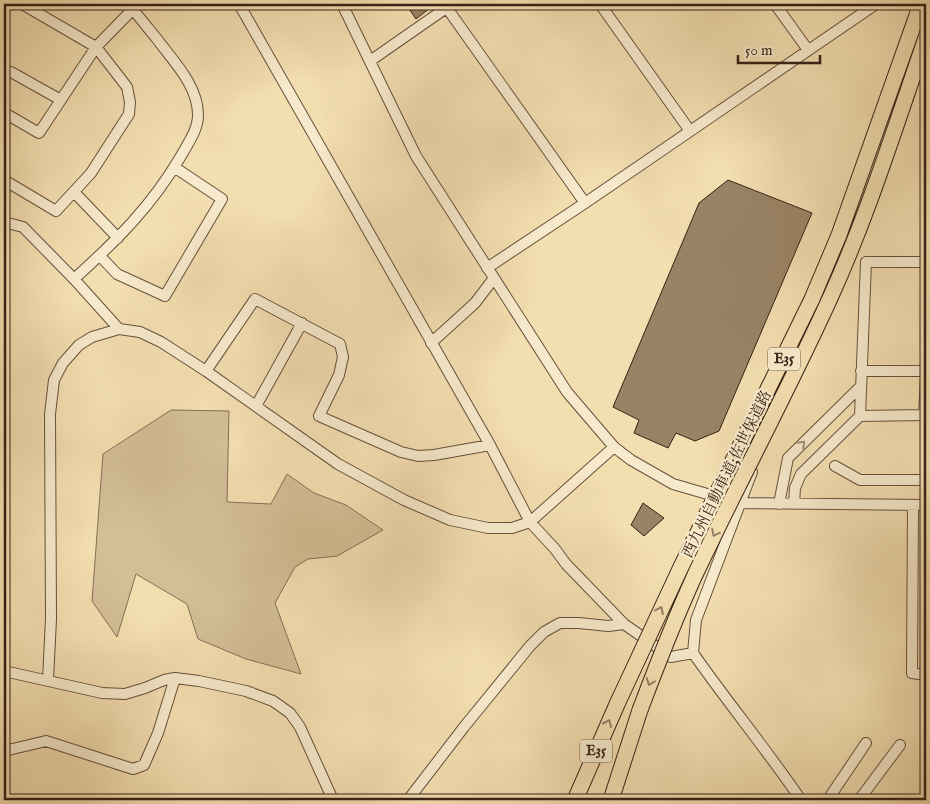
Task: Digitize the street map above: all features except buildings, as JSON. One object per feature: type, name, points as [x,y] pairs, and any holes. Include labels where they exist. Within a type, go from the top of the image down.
[{"type":"highway","name":"西九州自動車道;佐世保道路","points":[[575,800],[618,702],[692,544],[812,299],[839,235],[920,4]]},
{"type":"highway","name":"西九州自動車道;佐世保道路","points":[[611,800],[657,664],[694,578],[832,294],[862,220],[922,40]]},
{"type":"street","points":[[4,180],[56,211],[91,173],[129,114],[130,102],[127,87],[96,48],[22,4]]},
{"type":"street","points":[[239,4],[490,445],[530,522],[566,564],[624,624],[671,657],[693,653]]},
{"type":"street","points":[[342,4],[416,156],[567,392],[614,447],[631,460],[673,484],[740,503],[926,505]]},
{"type":"street","points":[[600,4],[690,131]]},
{"type":"street","points":[[775,4],[808,50]]},
{"type":"street","points":[[486,268],[585,203],[876,4]]},
{"type":"street","points":[[920,4],[922,40]]},
{"type":"street","points":[[4,115],[8,115],[39,133],[96,48],[130,6],[185,76],[194,94],[198,114],[194,133],[174,168],[136,220],[74,279]]},
{"type":"street","points":[[370,61],[450,6],[585,203]]},
{"type":"street","points":[[801,800],[769,753],[693,653],[696,620],[922,40],[926,16]]},
{"type":"street","points":[[4,72],[12,72],[61,100]]},
{"type":"street","points":[[100,256],[117,274],[165,296],[222,199],[174,168]]},
{"type":"street","points":[[74,192],[118,238]]},
{"type":"street","points":[[4,222],[23,227],[119,329]]},
{"type":"street","points":[[794,504],[796,488],[801,474],[860,416],[866,262],[926,262]]},
{"type":"street","points":[[431,343],[474,303],[494,278]]},
{"type":"street","points":[[206,371],[255,299],[340,344],[343,357],[339,375],[320,416],[401,452],[418,456],[434,456],[490,445]]},
{"type":"street","points":[[256,406],[302,323]]},
{"type":"street","points":[[48,680],[51,619],[50,414],[54,380],[63,363],[79,345],[92,337],[119,329],[140,332],[161,342],[206,371],[338,464],[404,500],[450,520],[488,528],[512,528],[530,522],[614,447]]},
{"type":"street","points":[[861,371],[926,371]]},
{"type":"street","points":[[860,416],[924,416],[926,376]]},
{"type":"street","points":[[779,504],[788,458],[861,386]]},
{"type":"street","points":[[834,466],[860,480],[926,480]]},
{"type":"street","points":[[913,504],[912,673],[926,675]]},
{"type":"street","points":[[408,800],[464,727],[530,646],[544,632],[560,623],[608,626],[624,624]]},
{"type":"street","points":[[4,671],[102,693],[125,694],[175,678],[199,680],[246,691],[273,701],[290,713],[300,728],[333,800]]},
{"type":"street","points":[[4,751],[46,741],[133,769],[144,765],[158,733],[175,678]]},
{"type":"street","points":[[828,800],[866,743]]},
{"type":"street","points":[[859,800],[900,745]]},
{"type":"shaded area","points":[[171,410],[229,411],[227,502],[271,504],[287,474],[314,493],[346,505],[383,530],[337,556],[308,559],[295,567],[275,603],[301,674],[246,659],[198,639],[187,604],[136,574],[117,637],[92,601],[103,454]]}]
